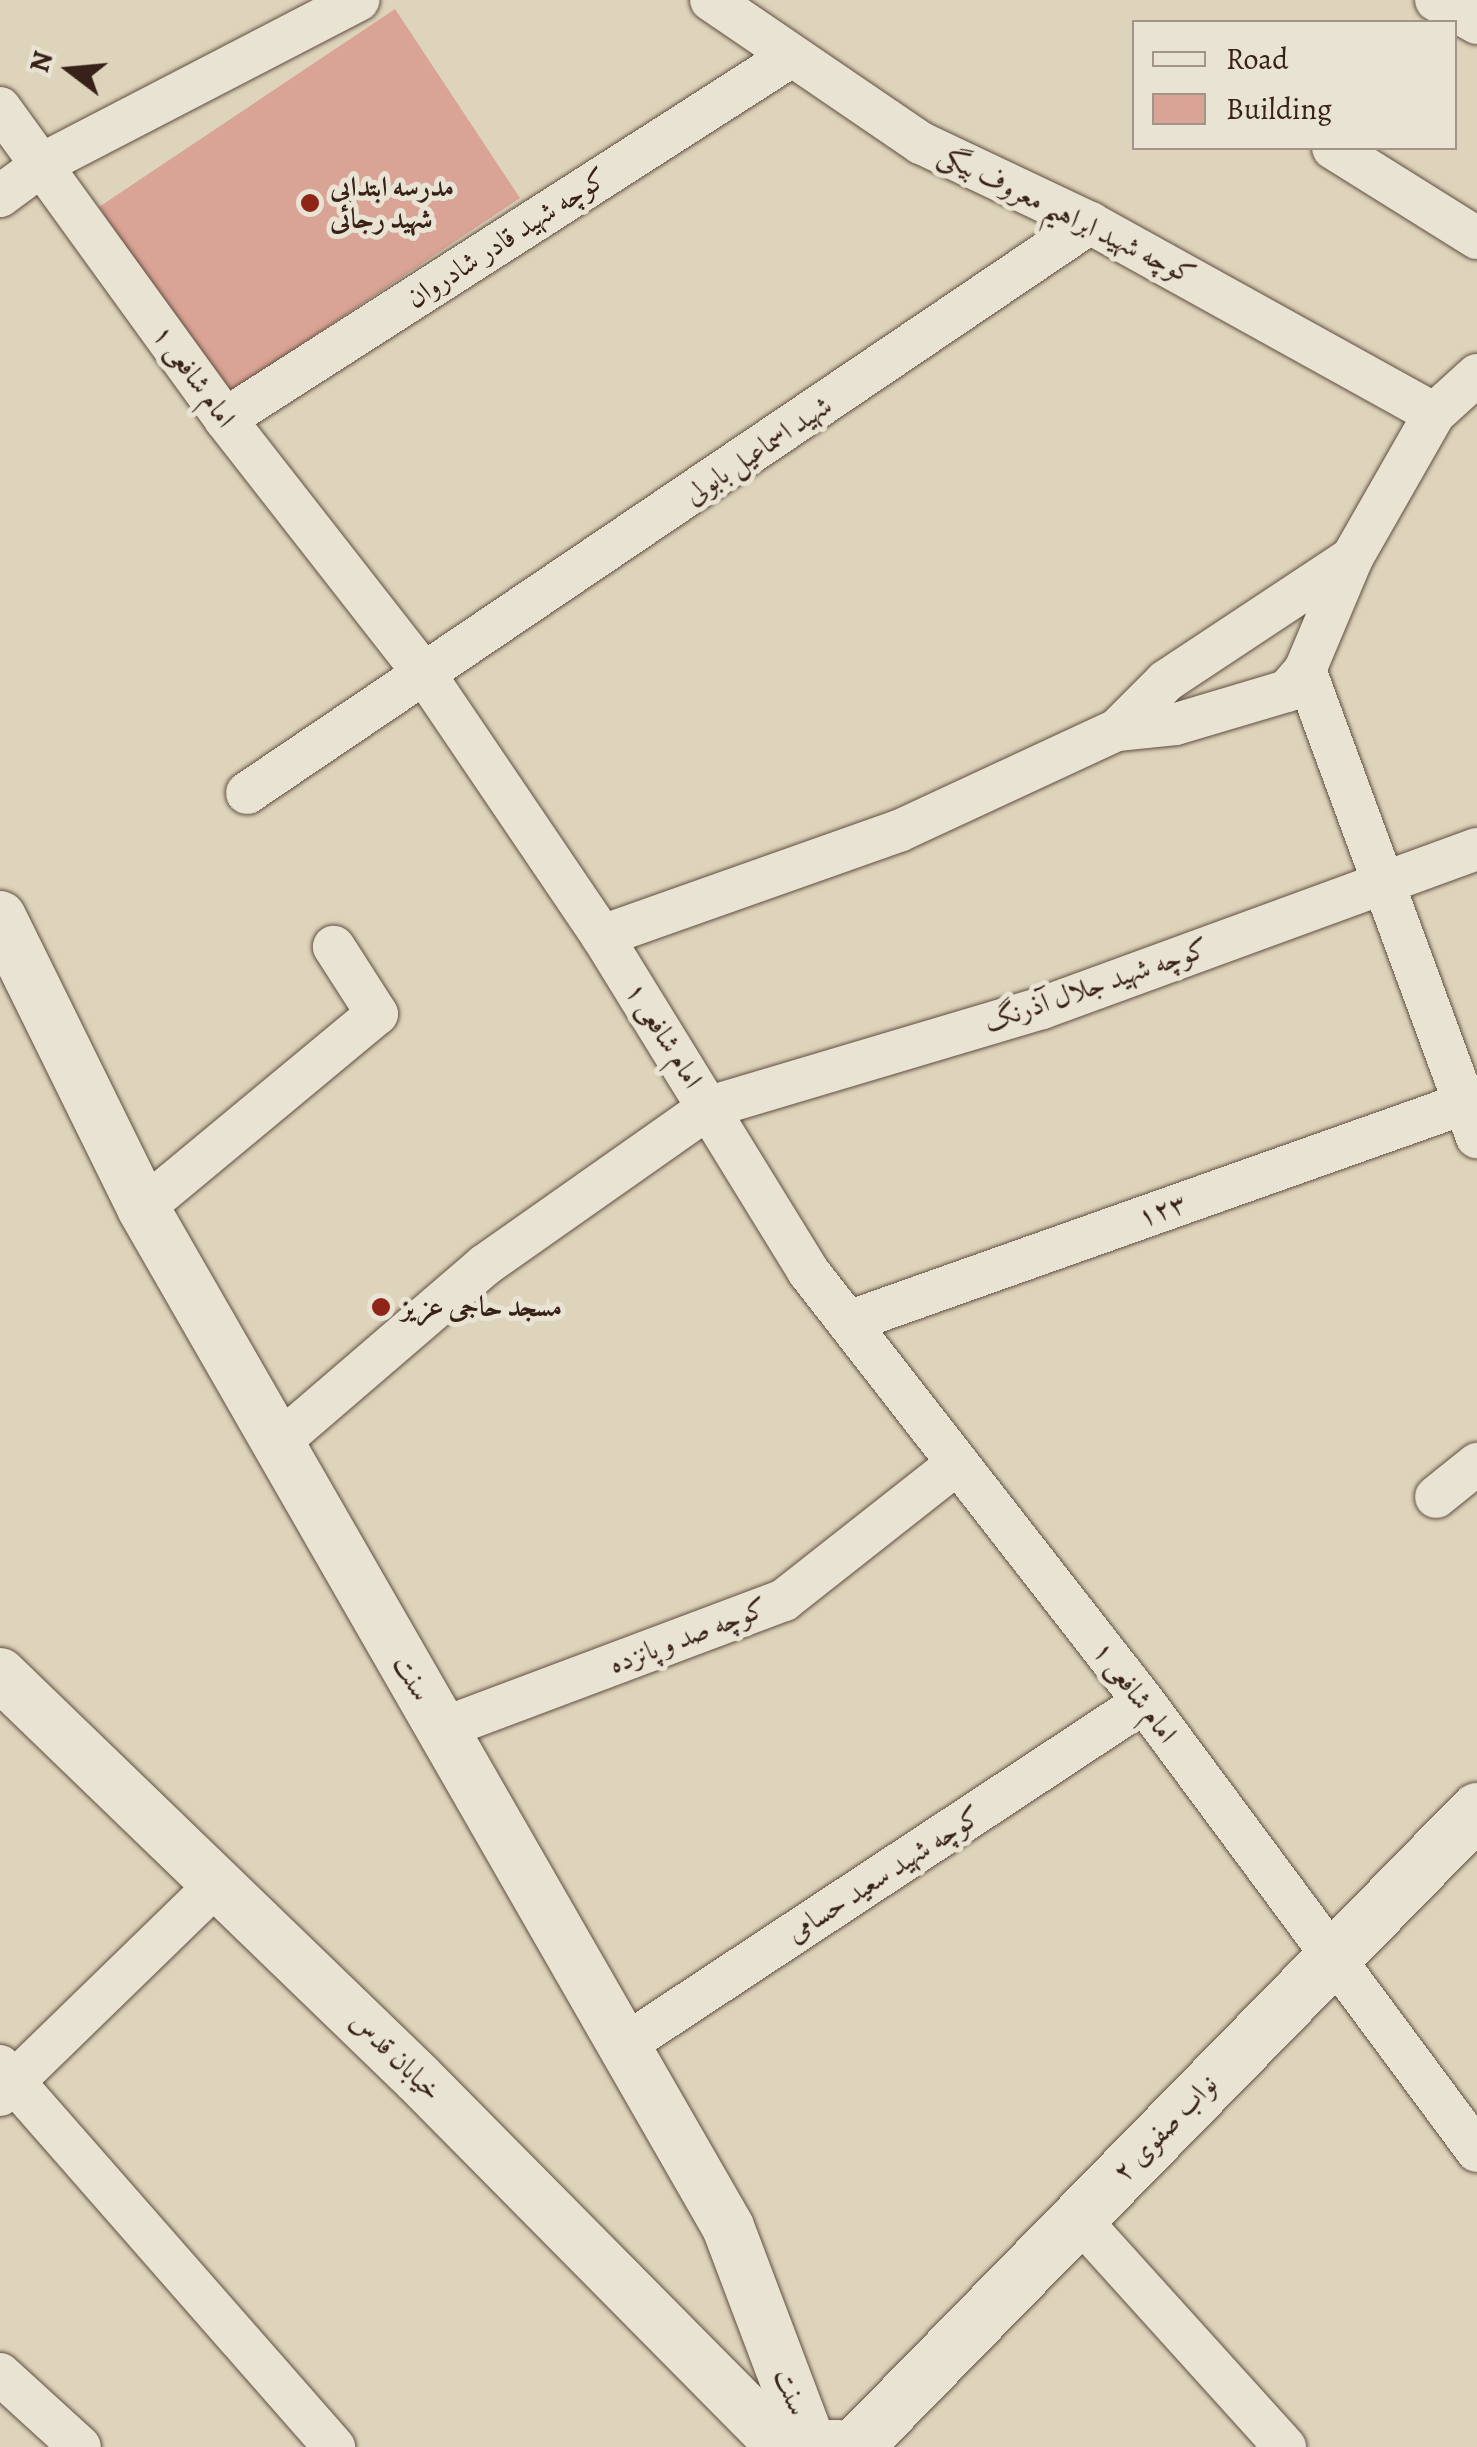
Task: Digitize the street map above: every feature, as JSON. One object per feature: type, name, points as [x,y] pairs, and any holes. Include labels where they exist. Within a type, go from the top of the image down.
[{"type":"main road","name":"نواب صفوی ۲","points":[[817,2446],[1078,2218],[1477,1810]]},
{"type":"street","points":[[0,196],[46,162],[359,0]]},
{"type":"street","name":"کوچه شهید ابراهیم معروف بیگی","points":[[710,0],[921,143],[1090,223],[1434,414]]},
{"type":"street","points":[[1436,0],[1477,23]]},
{"type":"street","name":"کوچه شهید قادر شادروان","points":[[225,419],[790,57]]},
{"type":"street","name":"امام شافعی ۱","points":[[0,108],[46,162],[225,419],[426,676],[602,936],[848,1322],[1144,1702],[1477,2151]]},
{"type":"street","points":[[1336,150],[1477,238]]},
{"type":"street","name":"شهید اسماعیل بابولی","points":[[246,794],[426,676],[1090,223]]},
{"type":"street","points":[[602,936],[898,831],[1116,730],[1246,706],[1287,691],[1305,670],[1352,558],[1434,414],[1477,375]]},
{"type":"street","points":[[1116,730],[1166,681],[1352,558]]},
{"type":"street","points":[[1305,670],[1472,1113]]},
{"type":"street","name":"کوچه شهید جلال آذرنگ","points":[[277,1444],[485,1264],[710,1108],[1042,1008],[1384,879],[1477,849]]},
{"type":"street","name":"سنت","points":[[0,918],[15,978],[277,1444],[728,2228],[817,2446]]},
{"type":"street","points":[[143,1208],[377,1014],[334,947]]},
{"type":"street","name":"۱۲۳","points":[[848,1322],[1472,1113]]},
{"type":"street","name":"کوچه صد و پانزده","points":[[441,1729],[784,1600],[958,1463]]},
{"type":"street","points":[[1436,1497],[1477,1464]]},
{"type":"street","name":"خیابان قدس","points":[[0,1674],[742,2398],[817,2446]]},
{"type":"street","name":"کوچه شهید سعید حسامی","points":[[624,2046],[1144,1702]]},
{"type":"street","points":[[218,1884],[5,2081],[334,2447]]},
{"type":"street","points":[[1078,2218],[1285,2447]]},
{"type":"street","points":[[0,2374],[80,2447]]},
{"type":"building","name":"مدرسه ابتدایی شهید رجائی","points":[[395,9],[520,198],[224,396],[99,207]]},
{"type":"place","name":"مدرسه ابتدایی شهید رجائی","points":[[310,203]]},
{"type":"place","name":"مسجد حاجی عزیز","points":[[381,1307]]}]
